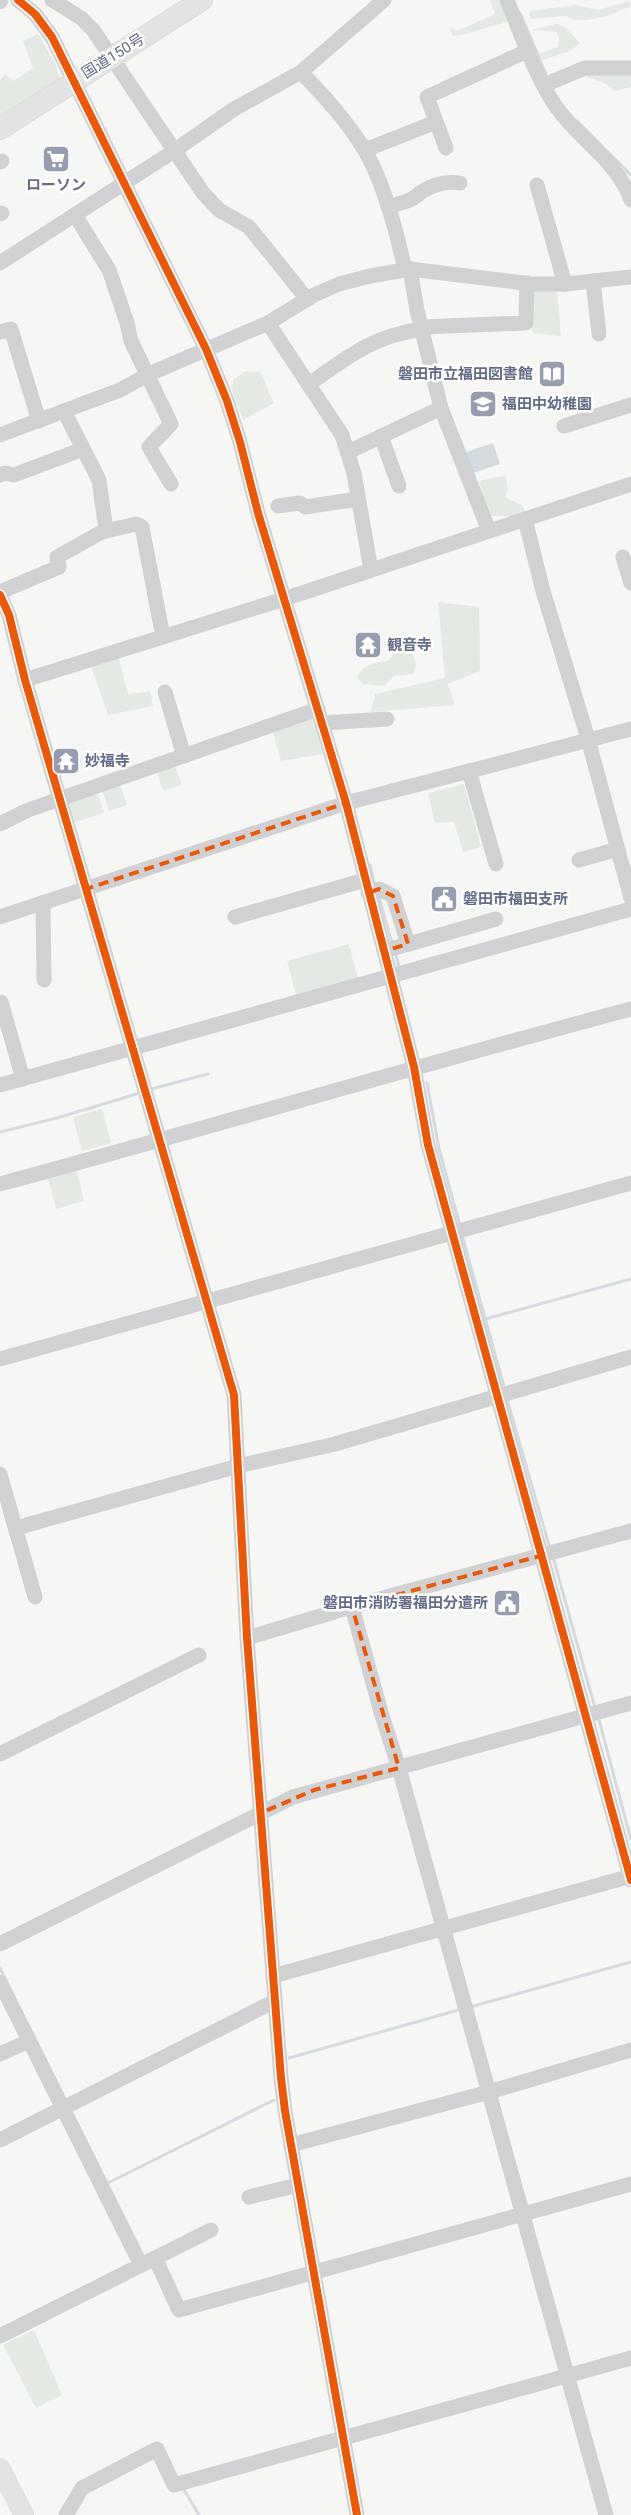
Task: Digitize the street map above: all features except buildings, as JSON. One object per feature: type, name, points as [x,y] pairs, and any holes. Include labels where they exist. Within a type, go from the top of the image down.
[{"type":"highway","name":"国道150号","points":[[0,130],[202,0]]},
{"type":"main road","points":[[0,2468],[24,2515]]},
{"type":"street","points":[[52,0],[81,18],[113,57],[203,193],[219,210],[249,227],[307,300]]},
{"type":"street","points":[[0,263],[174,151],[234,109],[301,72],[384,0]]},
{"type":"street","points":[[507,0],[544,85],[570,123],[620,178],[631,200]]},
{"type":"street","points":[[21,1],[44,24],[74,81],[206,349],[227,401],[284,599],[325,718],[346,803],[371,887],[396,947]]},
{"type":"street","points":[[446,148],[427,97],[529,50]]},
{"type":"street","points":[[544,85],[585,68],[631,68]]},
{"type":"street","points":[[301,72],[327,100],[365,150],[388,207],[408,269],[441,408],[489,531]]},
{"type":"street","points":[[365,150],[436,122]]},
{"type":"street","points":[[388,207],[415,197],[419,192],[451,181],[460,183]]},
{"type":"street","points":[[537,185],[565,284]]},
{"type":"street","points":[[75,215],[109,270],[131,340],[172,424],[149,447],[171,484]]},
{"type":"street","points":[[0,435],[120,390],[149,374],[268,323],[339,284],[408,269],[527,284],[565,284],[631,277]]},
{"type":"street","points":[[593,281],[599,334]]},
{"type":"street","points":[[309,384],[364,346],[382,337],[422,328],[526,323],[527,284]]},
{"type":"street","points":[[268,323],[342,435],[348,452],[371,570]]},
{"type":"street","points":[[0,332],[11,329],[39,421]]},
{"type":"street","points":[[564,426],[631,405]]},
{"type":"street","points":[[348,452],[441,408]]},
{"type":"street","points":[[64,411],[99,480],[106,530]]},
{"type":"street","points":[[381,436],[399,486]]},
{"type":"street","points":[[0,475],[6,473],[14,475],[83,448]]},
{"type":"street","points":[[25,680],[284,599],[631,484]]},
{"type":"street","points":[[278,506],[300,503],[305,507],[358,499]]},
{"type":"street","points":[[525,519],[543,591],[588,739],[631,898]]},
{"type":"street","points":[[163,637],[142,527],[136,524],[106,530],[57,558],[59,567],[0,594],[9,615],[25,680],[59,799],[161,1141],[234,1395],[247,1638],[281,2078],[291,2145],[357,2515]]},
{"type":"street","points":[[623,557],[631,583]]},
{"type":"street","points":[[165,692],[184,756]]},
{"type":"street","points":[[0,824],[28,810],[184,756],[325,718],[387,719]]},
{"type":"street","points":[[0,917],[346,803],[631,728]]},
{"type":"street","points":[[469,771],[496,864]]},
{"type":"street","points":[[579,860],[631,839]]},
{"type":"street","points":[[235,917],[371,887],[393,896],[396,947],[391,976],[414,1067],[428,1146],[540,1556],[631,1878],[273,1976]]},
{"type":"street","points":[[43,903],[44,980]]},
{"type":"street","points":[[0,1085],[631,909]]},
{"type":"street","points":[[396,947],[496,919]]},
{"type":"street","points":[[1,1002],[23,1079]]},
{"type":"street","points":[[0,1184],[161,1141],[414,1067],[631,1009]]},
{"type":"street","points":[[0,1359],[631,1183]]},
{"type":"street","points":[[16,1528],[238,1466],[335,1444],[496,1395],[631,1357]]},
{"type":"street","points":[[0,1474],[35,1597]]},
{"type":"street","points":[[247,1638],[352,1607],[631,1531]]},
{"type":"street","points":[[352,1607],[381,1712],[399,1768],[606,2515]]},
{"type":"street","points":[[0,1754],[200,1654]]},
{"type":"street","points":[[0,1944],[261,1813],[314,1790],[631,1703]]},
{"type":"street","points":[[0,1982],[63,2109],[148,2261],[179,2310],[631,2184]]},
{"type":"street","points":[[0,2140],[275,2001]]},
{"type":"street","points":[[0,2054],[29,2041]]},
{"type":"street","points":[[291,2145],[489,2092],[631,2050]]},
{"type":"street","points":[[250,2197],[298,2185]]},
{"type":"street","points":[[0,2336],[211,2230]]},
{"type":"street","points":[[66,2515],[82,2488],[157,2449],[174,2484],[181,2483],[631,2358]]},
{"type":"highlighted area","points":[[346,803],[368,893],[379,889],[393,896],[408,944],[384,951],[414,1067],[428,1145],[540,1556],[352,1607],[399,1768],[314,1790],[261,1813],[247,1638],[234,1395],[86,889]]},
{"type":"shaded area","points":[[490,0],[501,0],[510,21],[462,35],[452,36],[450,27],[457,31],[495,14]]},
{"type":"shaded area","points":[[629,1],[631,6],[608,16],[588,20],[575,20],[566,16],[531,19],[529,15],[531,11],[575,5],[598,10]]},
{"type":"shaded area","points":[[557,24],[565,27],[580,43],[570,51],[543,60],[538,54],[558,47],[559,37],[556,32],[531,30]]},
{"type":"shaded area","points":[[38,34],[56,65],[60,79],[0,117],[0,80],[5,74],[13,81],[33,68],[23,41]]},
{"type":"shaded area","points":[[587,71],[631,71],[631,87],[614,91],[606,84],[587,77]]},
{"type":"shaded area","points":[[557,289],[561,336],[532,333],[533,290]]},
{"type":"shaded area","points":[[245,371],[260,372],[274,403],[243,420],[232,391],[233,380]]},
{"type":"shaded area","points":[[493,443],[500,464],[473,473],[466,452]]},
{"type":"shaded area","points":[[506,475],[508,490],[505,497],[523,506],[525,511],[513,516],[489,516],[479,481]]},
{"type":"shaded area","points":[[438,602],[479,607],[480,671],[448,684],[455,705],[371,712],[375,694],[445,678]]},
{"type":"shaded area","points":[[400,647],[409,648],[414,658],[416,667],[413,674],[394,676],[384,686],[363,684],[357,678],[366,667],[374,663],[388,661]]},
{"type":"shaded area","points":[[118,654],[128,694],[150,691],[153,706],[108,715],[90,663]]},
{"type":"shaded area","points":[[311,716],[323,754],[281,761],[273,731]]},
{"type":"shaded area","points":[[174,763],[182,785],[163,791],[156,769]]},
{"type":"shaded area","points":[[120,784],[127,805],[109,811],[102,790]]},
{"type":"shaded area","points":[[464,784],[481,847],[463,852],[454,822],[435,823],[428,793]]},
{"type":"shaded area","points":[[97,791],[104,813],[70,824],[63,801]]},
{"type":"shaded area","points":[[349,944],[360,986],[298,1002],[287,961]]},
{"type":"shaded area","points":[[102,1109],[111,1143],[82,1151],[73,1117]]},
{"type":"shaded area","points":[[76,1167],[84,1201],[56,1209],[47,1175]]},
{"type":"shaded area","points":[[34,2330],[62,2395],[36,2408],[3,2345]]},
{"type":"waterway","points":[[520,13],[546,74]]},
{"type":"waterway","points":[[577,121],[631,175]]},
{"type":"waterway","points":[[370,865],[375,886]]},
{"type":"waterway","points":[[378,894],[392,943]]},
{"type":"waterway","points":[[395,952],[399,967]]},
{"type":"waterway","points":[[151,1089],[208,1074]]},
{"type":"waterway","points":[[427,1083],[439,1149],[460,1226]]},
{"type":"waterway","points":[[0,1132],[57,1118],[140,1093]]},
{"type":"waterway","points":[[462,1235],[505,1390]]},
{"type":"waterway","points":[[485,1319],[631,1279]]},
{"type":"waterway","points":[[507,1399],[550,1549]]},
{"type":"waterway","points":[[553,1557],[595,1708]]},
{"type":"waterway","points":[[598,1716],[631,1840]]},
{"type":"waterway","points":[[470,2007],[631,1962]]},
{"type":"waterway","points":[[0,1968],[5,1978]]},
{"type":"waterway","points":[[289,2058],[462,2009]]},
{"type":"waterway","points":[[108,2183],[274,2100]]},
{"type":"waterway","points":[[183,2488],[199,2515]]},
{"type":"cycle path","points":[[18,0],[35,14],[52,37],[206,349],[227,401],[240,442],[258,513],[346,803],[414,1067],[428,1145],[631,1880]]},
{"type":"cycle path","points":[[0,595],[9,615],[25,680],[234,1395],[247,1638],[281,2078],[285,2111],[357,2515]]},
{"type":"place","name":"ローソン","points":[[56,159]]},
{"type":"place","name":"磐田市立福田図書館","points":[[552,374]]},
{"type":"place","name":"福田中幼稚園","points":[[483,404]]},
{"type":"place","name":"観音寺","points":[[368,645]]},
{"type":"place","name":"妙福寺","points":[[66,761]]},
{"type":"place","name":"磐田市福田支所","points":[[444,899]]},
{"type":"place","name":"磐田市消防署福田分遣所","points":[[507,1603]]}]
